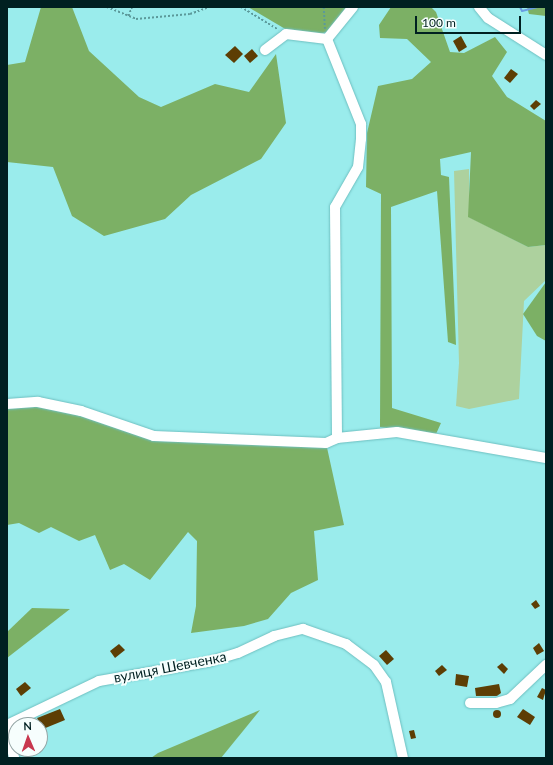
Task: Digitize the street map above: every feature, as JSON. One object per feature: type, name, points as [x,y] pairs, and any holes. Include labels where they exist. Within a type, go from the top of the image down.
[{"type":"street","points":[[327,38],[353,7]]},
{"type":"street","points":[[479,7],[488,18],[546,55]]},
{"type":"street","points":[[266,50],[286,34],[327,38]]},
{"type":"street","points":[[327,38],[361,124],[358,167],[335,207],[337,438]]},
{"type":"street","points":[[7,404],[38,402],[81,411],[154,436],[326,443],[337,438],[397,432],[546,458]]},
{"type":"street","name":"вулиця Шевченка","points":[[14,758],[7,726],[98,681],[208,662],[238,653],[274,636],[303,629],[346,644],[374,665],[386,682],[403,758]]},
{"type":"street","points":[[470,703],[496,703],[510,699],[546,665]]},
{"type":"path","points":[[106,7],[136,20],[190,14],[209,7]]},
{"type":"path","points":[[128,16],[132,7]]},
{"type":"path","points":[[241,7],[286,34]]},
{"type":"path","points":[[324,7],[327,38]]},
{"type":"green space","points":[[41,7],[72,7],[89,51],[139,97],[161,107],[215,84],[249,92],[276,54],[286,123],[261,159],[191,195],[165,219],[104,236],[72,216],[53,167],[7,162],[7,65],[25,62]]},
{"type":"green space","points":[[248,7],[350,7],[331,31],[319,34],[287,30]]},
{"type":"green space","points":[[391,7],[431,7],[436,12],[450,52],[464,53],[495,37],[507,52],[492,76],[507,97],[546,121],[546,245],[528,247],[468,217],[471,152],[440,159],[441,175],[449,177],[456,345],[448,342],[437,191],[391,207],[392,408],[441,423],[436,434],[380,427],[381,194],[366,187],[367,133],[378,86],[412,79],[431,62],[407,39],[380,38],[379,25]]},
{"type":"green space","points":[[527,7],[546,7],[546,16],[529,14]]},
{"type":"green space","points":[[469,169],[469,217],[528,247],[546,245],[546,280],[524,301],[519,399],[469,409],[456,406],[459,363],[454,171]]},
{"type":"green space","points":[[546,282],[546,341],[537,336],[523,314]]},
{"type":"green space","points":[[38,402],[154,436],[326,443],[344,525],[314,531],[318,580],[291,593],[268,619],[244,626],[191,633],[196,606],[197,541],[188,532],[150,580],[124,564],[110,570],[95,535],[79,541],[51,527],[39,533],[19,523],[7,525],[7,404]]},
{"type":"green space","points":[[32,608],[70,609],[7,658],[7,632]]},
{"type":"green space","points":[[260,710],[221,758],[151,758],[158,753]]},
{"type":"building","points":[[461,36],[467,47],[459,52],[453,41]]},
{"type":"building","points":[[235,46],[243,54],[234,63],[225,55]]},
{"type":"building","points":[[252,49],[258,56],[250,63],[244,56]]},
{"type":"building","points":[[511,69],[518,74],[510,83],[504,78]]},
{"type":"building","points":[[536,100],[541,104],[534,110],[530,106]]},
{"type":"building","points":[[536,600],[540,606],[535,609],[531,604]]},
{"type":"building","points":[[539,643],[544,651],[537,655],[533,648]]},
{"type":"building","points":[[119,644],[125,650],[115,658],[110,651]]},
{"type":"building","points":[[386,650],[394,659],[387,665],[379,656]]},
{"type":"building","points":[[502,663],[508,669],[504,674],[497,667]]},
{"type":"building","points":[[442,665],[447,670],[439,676],[435,671]]},
{"type":"building","points":[[456,674],[469,676],[467,687],[455,685]]},
{"type":"building","points":[[25,682],[31,688],[21,696],[16,689]]},
{"type":"building","points":[[499,684],[501,693],[497,696],[476,696],[475,688]]},
{"type":"building","points":[[542,688],[546,690],[543,700],[537,697]]},
{"type":"building","points":[[60,709],[65,720],[48,727],[48,717],[40,717]]},
{"type":"building","points":[[523,709],[535,717],[530,725],[517,717]]},
{"type":"building","points":[[495,710],[499,710],[501,714],[499,718],[495,718],[493,716],[493,712]]},
{"type":"building","points":[[414,730],[416,738],[411,739],[409,731]]},
{"type":"waterway","points":[[520,7],[522,11],[538,7]]}]
